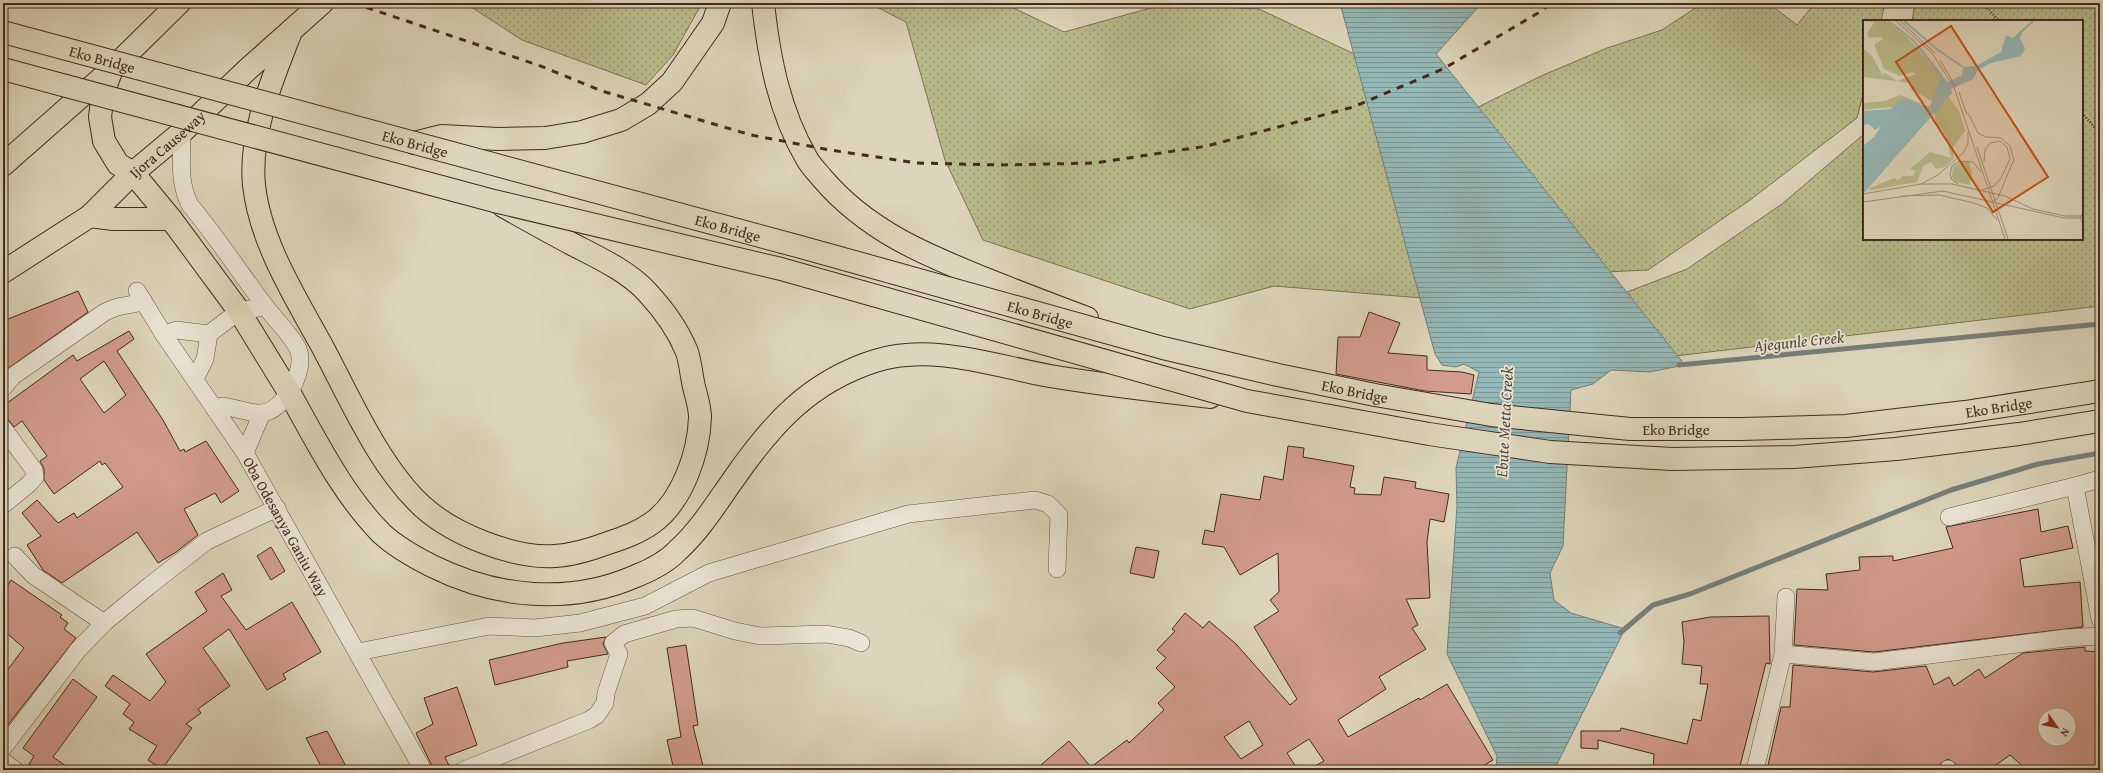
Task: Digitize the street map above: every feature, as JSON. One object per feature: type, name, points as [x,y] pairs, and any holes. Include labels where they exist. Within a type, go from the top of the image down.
[{"type":"main road","points":[[3,165],[112,69],[179,3]]},
{"type":"main road","name":"Ijora Causeway","points":[[3,272],[90,216],[133,173],[182,132],[248,69],[290,34],[322,3]]},
{"type":"main road","points":[[414,143],[442,136],[498,139],[545,138],[582,132],[621,120],[648,104],[672,82],[713,23],[720,3]]},
{"type":"main road","points":[[763,3],[767,41],[776,86],[790,125],[808,160],[834,192],[863,217],[899,241],[944,263],[1163,348]]},
{"type":"main road","name":"Eko Bridge","points":[[3,32],[1163,348],[1278,375],[1483,414],[1630,429],[1742,429],[1846,426],[1965,412],[2100,391]]},
{"type":"main road","points":[[290,34],[271,86],[256,144],[254,182],[259,212],[271,245],[294,294],[375,444],[398,480],[423,507],[453,529],[481,542],[515,552],[555,556],[593,548],[631,535],[654,522],[672,501],[687,476],[696,448],[700,414],[687,353],[669,318],[645,290],[620,271],[494,201]]},
{"type":"main road","name":"Eko Bridge","points":[[3,69],[494,201],[781,269],[1247,402],[1429,434],[1550,452],[1672,459],[1794,457],[1896,449],[2019,434],[2100,421]]},
{"type":"main road","points":[[112,69],[103,93],[100,116],[104,141],[118,164],[133,173],[171,219],[239,311],[290,394],[337,476],[360,509],[389,540],[411,556],[443,572],[474,584],[510,592],[545,595],[581,593],[615,585],[652,569],[677,552],[698,528],[764,438],[787,412],[819,388],[845,372],[878,360],[910,356],[946,356],[1050,376],[1247,402]]},
{"type":"main road","points":[[90,216],[113,219],[171,219]]},
{"type":"street","points":[[182,132],[181,170],[185,194],[190,205],[265,307],[298,349],[300,360],[299,373],[290,394],[277,406],[262,413],[222,406],[216,411]]},
{"type":"street","name":"Oba Odesanya Ganiu Way","points":[[3,388],[13,376],[105,312],[141,296],[164,335],[245,454],[277,508],[423,770]]},
{"type":"street","points":[[195,379],[205,359],[209,334],[239,311],[265,307]]},
{"type":"street","points":[[164,335],[176,330],[209,334]]},
{"type":"street","points":[[245,454],[262,413]]},
{"type":"street","points":[[3,428],[34,470],[34,477],[29,484],[3,505]]},
{"type":"street","points":[[1950,517],[2100,479]]},
{"type":"street","points":[[2075,486],[2095,560],[2100,619]]},
{"type":"street","points":[[358,652],[489,626],[535,628],[580,623],[645,606],[709,573],[908,514],[1035,500],[1048,504],[1059,515],[1057,569]]},
{"type":"street","points":[[3,748],[78,650],[104,623],[148,586],[207,541],[277,508]]},
{"type":"street","points":[[15,556],[33,575],[104,623]]},
{"type":"street","points":[[1755,770],[1783,654],[1786,597]]},
{"type":"street","points":[[464,770],[545,738],[597,715],[605,703],[606,693],[619,654],[613,643],[624,634],[676,619],[693,618],[735,631],[760,636],[826,634],[849,638],[861,642]]},
{"type":"street","points":[[1783,654],[1874,662],[2066,638],[2100,636]]},
{"type":"street","points":[[3,760],[15,770]]},
{"type":"path","points":[[1983,3],[1998,20]]},
{"type":"path","points":[[2083,113],[2096,129],[2100,120]]},
{"type":"green space","points":[[465,3],[702,3],[673,55],[646,85],[522,40]]},
{"type":"green space","points":[[869,3],[1003,3],[1064,32],[1165,4],[1259,9],[1367,60],[1422,298],[1274,286],[1190,309],[983,240],[945,160],[906,22]]},
{"type":"green space","points":[[1703,3],[1768,3],[1797,25],[1815,3],[1885,3],[1881,20],[1863,20],[1863,94],[1857,118],[1750,200],[1648,270],[1606,272],[1468,112],[1541,76],[1607,48],[1662,30]]},
{"type":"green space","points":[[1915,3],[2100,3],[2100,306],[1675,356],[1609,299],[1687,269],[1782,204],[1863,135],[1863,240],[2083,240],[2083,20],[1912,20]]},
{"type":"water","name":"Ebute Metta Creek","points":[[1340,3],[1482,3],[1436,54],[1685,365],[1649,372],[1611,370],[1593,384],[1571,390],[1563,546],[1550,573],[1554,600],[1571,613],[1625,629],[1554,770],[1496,770],[1497,756],[1447,654],[1457,506],[1456,468],[1479,372],[1464,364],[1456,367],[1442,365],[1435,354]]},
{"type":"building","points":[[78,291],[88,312],[3,372],[3,321]]},
{"type":"building","points":[[1369,312],[1400,323],[1388,353],[1427,356],[1427,370],[1462,372],[1474,375],[1471,394],[1425,391],[1336,374],[1338,337],[1360,337]]},
{"type":"building","points":[[129,331],[134,339],[117,351],[163,420],[180,451],[184,449],[185,452],[206,441],[239,491],[221,503],[215,493],[184,509],[198,535],[176,552],[158,563],[137,532],[62,583],[43,570],[27,545],[41,536],[22,513],[37,500],[58,523],[74,513],[77,518],[123,487],[105,463],[102,465],[100,461],[54,494],[44,480],[44,469],[40,461],[47,456],[22,421],[14,427],[3,413],[3,406],[73,355],[77,361]],"holes":[[[104,361],[126,395],[104,413],[80,379]]]},
{"type":"building","points":[[1288,446],[1304,448],[1303,457],[1354,466],[1350,487],[1355,488],[1354,494],[1381,495],[1384,477],[1416,482],[1415,488],[1449,494],[1444,522],[1430,519],[1427,542],[1430,598],[1406,599],[1418,625],[1412,628],[1426,649],[1379,677],[1386,689],[1338,720],[1348,737],[1419,698],[1420,700],[1447,684],[1493,760],[1476,770],[1308,770],[1324,761],[1309,739],[1287,753],[1298,770],[1035,770],[1069,741],[1091,767],[1127,740],[1129,743],[1164,710],[1158,703],[1175,687],[1156,668],[1166,658],[1157,650],[1175,631],[1172,629],[1185,613],[1203,628],[1209,621],[1236,644],[1290,705],[1297,699],[1254,627],[1279,611],[1270,600],[1279,592],[1278,553],[1240,575],[1224,547],[1202,544],[1205,530],[1214,532],[1221,494],[1260,500],[1264,476],[1283,480]],"holes":[[[1249,721],[1263,745],[1241,759],[1224,737]]]},
{"type":"building","points":[[2038,509],[2041,532],[2068,526],[2073,548],[2020,559],[2024,587],[2080,582],[2083,627],[1874,652],[1794,645],[1797,589],[1828,590],[1826,574],[1860,570],[1859,557],[1893,556],[1893,561],[1953,548],[1946,527]]},
{"type":"building","points":[[271,547],[285,571],[271,580],[257,556]]},
{"type":"building","points":[[1136,547],[1159,551],[1154,578],[1130,573]]},
{"type":"building","points":[[223,573],[232,590],[221,596],[246,630],[292,602],[321,652],[283,674],[286,679],[267,690],[229,629],[203,648],[230,686],[198,709],[201,713],[186,724],[192,728],[162,769],[148,760],[157,746],[129,729],[134,722],[123,714],[130,704],[105,686],[113,675],[150,701],[166,682],[146,654],[207,611],[195,592]]},
{"type":"building","points":[[11,580],[62,615],[60,617],[68,623],[64,629],[76,638],[3,731],[3,676],[24,648],[3,630],[3,581],[8,585]]},
{"type":"building","points":[[1769,616],[1770,664],[1766,663],[1739,770],[1653,770],[1654,754],[1598,740],[1598,749],[1581,748],[1581,731],[1620,731],[1621,728],[1687,744],[1693,719],[1701,721],[1708,684],[1700,684],[1702,666],[1682,664],[1684,642],[1682,622],[1710,617]]},
{"type":"building","points":[[606,637],[603,644],[608,654],[567,661],[568,667],[495,685],[489,660],[563,643]]},
{"type":"building","points":[[686,645],[698,725],[693,726],[703,766],[685,770],[674,770],[667,740],[681,737],[667,648]]},
{"type":"building","points":[[2085,647],[2085,651],[2100,652],[2100,770],[2027,770],[2010,755],[1989,770],[1958,770],[1956,764],[1948,759],[1940,764],[1938,770],[1767,770],[1781,707],[1790,707],[1793,665],[1873,672],[1926,666],[1934,685],[1949,677],[1954,686],[1979,669],[1985,678],[2023,653]]},
{"type":"building","points":[[73,679],[97,697],[53,757],[72,770],[38,770],[29,764],[34,756],[23,748]]},
{"type":"building","points":[[457,687],[477,745],[445,757],[451,770],[434,770],[416,733],[433,724],[424,698]]},
{"type":"building","points":[[327,731],[348,770],[323,770],[306,738]]},
{"type":"waterway","name":"Ajegunle Creek","points":[[1679,365],[2100,324]]},
{"type":"waterway","points":[[1620,633],[1653,605],[1690,594],[1951,490],[2038,464],[2100,453]]},
{"type":"railway","points":[[353,3],[538,65],[602,91],[751,135],[830,150],[917,163],[1000,165],[1095,163],[1207,146],[1353,107],[1443,69],[1538,13],[1552,3]]}]
